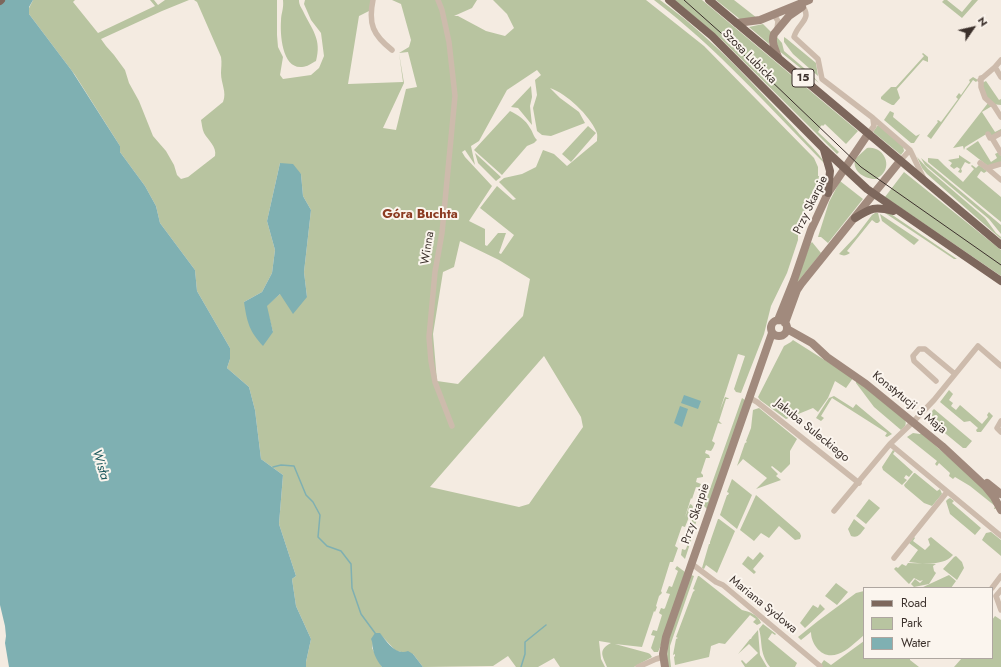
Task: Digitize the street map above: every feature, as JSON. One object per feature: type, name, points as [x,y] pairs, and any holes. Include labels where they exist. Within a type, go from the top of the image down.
[{"type":"main road","name":"Szosa Lubicka","points":[[669,0],[717,41],[824,149],[874,194]]},
{"type":"main road","name":"Szosa Lubicka","points":[[710,0],[868,134]]},
{"type":"main road","name":"15","points":[[868,134],[1001,245]]},
{"type":"main road","points":[[824,149],[830,171],[828,193]]},
{"type":"main road","points":[[874,194],[1001,281]]},
{"type":"main road","points":[[855,218],[870,209],[876,208],[883,208],[904,215]]},
{"type":"street","points":[[373,0],[371,10],[372,25],[376,35],[392,50]]},
{"type":"street","name":"Winna","points":[[438,0],[442,10],[449,42],[455,96],[442,233],[435,272],[429,337],[435,382],[452,426]]},
{"type":"street","points":[[737,23],[760,20],[801,5],[810,0]]},
{"type":"street","points":[[778,57],[772,40],[774,34],[789,16],[801,5]]},
{"type":"street","points":[[801,5],[806,10],[807,15],[806,19],[796,31],[794,37],[818,59],[821,77],[824,81],[873,118],[910,150],[926,183]]},
{"type":"street","points":[[774,15],[778,21],[777,30]]},
{"type":"street","points":[[977,83],[1001,60]]},
{"type":"street","points":[[995,67],[1001,77]]},
{"type":"street","points":[[981,78],[981,87],[985,98],[994,106],[1001,117]]},
{"type":"street","points":[[868,134],[874,126],[873,118]]},
{"type":"street","points":[[1001,133],[990,136],[1001,153]]},
{"type":"street","name":"Przy Skarpie","points":[[783,328],[794,280],[811,230],[828,193],[868,134]]},
{"type":"street","points":[[902,163],[910,150]]},
{"type":"street","name":"Przy Skarpie","points":[[665,667],[663,657],[666,637],[760,371],[783,328],[801,284],[874,194],[902,163]]},
{"type":"street","points":[[980,163],[1001,180]]},
{"type":"street","points":[[988,168],[1001,164]]},
{"type":"street","name":"Konstytucji 3 Maja","points":[[783,328],[812,343],[827,357],[866,384],[972,472],[1001,494]]},
{"type":"street","points":[[834,511],[859,483],[890,444],[913,422],[955,374],[977,345],[1001,366]]},
{"type":"street","points":[[936,381],[914,361],[913,356],[919,349],[925,349],[955,374]]},
{"type":"street","name":"Jakuba Suleckiego","points":[[750,398],[859,483]]},
{"type":"street","points":[[1001,421],[997,428],[1001,432]]},
{"type":"street","points":[[890,444],[1001,536]]},
{"type":"street","name":"Konstytucji 3 Maja","points":[[972,472],[985,486],[1001,510]]},
{"type":"street","points":[[894,558],[948,492]]},
{"type":"street","name":"Mariana Sydowa","points":[[692,564],[716,582],[723,585],[820,666]]},
{"type":"street","points":[[993,587],[1001,576]]},
{"type":"street","points":[[1001,590],[994,594],[1001,610]]},
{"type":"street","points":[[638,667],[663,657]]},
{"type":"green space","points":[[33,0],[75,0],[73,2],[98,33],[155,6],[150,0],[154,0],[158,5],[165,0],[189,0],[101,39],[125,70],[129,83],[139,101],[153,136],[166,151],[174,165],[177,175],[181,179],[188,177],[215,156],[215,150],[204,133],[201,120],[223,102],[224,98],[221,77],[221,57],[197,2],[194,0],[277,0],[278,47],[283,57],[280,75],[283,79],[311,75],[319,68],[324,56],[321,33],[311,20],[304,4],[305,0],[373,0],[371,10],[359,16],[348,84],[403,82],[399,53],[409,47],[411,40],[401,4],[392,0],[477,0],[472,8],[454,16],[458,16],[486,31],[505,36],[514,28],[507,14],[493,0],[646,0],[704,46],[814,158],[818,167],[818,182],[798,226],[798,240],[787,273],[771,306],[764,334],[741,393],[736,392],[734,389],[745,356],[738,354],[720,410],[725,397],[728,398],[729,399],[726,399],[719,421],[722,424],[718,423],[712,441],[715,443],[713,448],[711,451],[706,450],[705,453],[709,455],[710,458],[706,458],[701,473],[703,477],[697,478],[696,482],[701,484],[699,488],[696,487],[692,499],[691,498],[685,517],[690,504],[693,507],[685,527],[682,526],[675,546],[678,548],[673,562],[670,562],[661,591],[662,593],[659,596],[657,607],[655,612],[654,611],[642,647],[615,644],[648,653],[652,657],[634,667],[607,667],[602,653],[604,648],[611,643],[599,641],[601,659],[605,667],[560,667],[554,658],[538,667],[516,667],[508,656],[493,666],[423,667],[413,654],[396,651],[379,633],[373,643],[372,648],[382,667],[306,667],[311,639],[296,606],[292,579],[296,576],[279,524],[283,475],[261,459],[255,410],[249,387],[227,368],[230,359],[230,348],[197,291],[195,270],[160,223],[156,206],[145,186],[120,152],[120,146],[75,75],[29,14],[28,10]],"holes":[[[408,52],[417,87],[406,89],[396,130],[383,128],[404,83],[399,53]],[[537,70],[541,75],[535,80],[537,95],[533,108],[537,131],[542,135],[551,136],[585,123],[579,112],[560,98],[550,88],[570,100],[583,112],[597,132],[597,141],[567,166],[554,154],[543,150],[536,167],[522,174],[504,178],[499,182],[516,199],[513,200],[497,186],[480,208],[514,235],[501,254],[499,253],[506,233],[498,233],[487,246],[485,245],[485,229],[469,221],[492,186],[462,152],[465,150],[475,165],[471,146],[479,141],[507,90]],[[280,163],[301,174],[303,196],[311,210],[304,272],[307,297],[280,294],[266,306],[273,332],[244,302],[262,292],[272,273],[275,250],[267,221]],[[460,241],[499,260],[530,279],[523,316],[458,384],[437,381],[433,334],[443,272],[454,267]],[[544,356],[581,417],[583,427],[529,504],[519,507],[430,487]]]},
{"type":"green space","points":[[283,0],[299,0],[300,6],[313,29],[317,41],[318,53],[316,61],[306,66],[295,66],[286,57],[282,42],[281,27]]},
{"type":"green space","points":[[654,0],[660,0],[668,6],[719,49],[812,147],[826,165],[764,100],[721,58],[700,38]]},
{"type":"green space","points":[[675,0],[702,0],[858,131],[846,144],[825,124],[819,128],[820,129],[818,132],[839,152],[837,154],[722,40]]},
{"type":"green space","points":[[716,0],[734,0],[757,18],[741,20]]},
{"type":"green space","points":[[947,0],[962,12],[972,0],[978,0],[962,18],[942,2]]},
{"type":"green space","points":[[763,24],[771,32],[769,44],[749,27]]},
{"type":"green space","points":[[776,36],[782,43],[784,51],[811,74],[819,83],[778,50]]},
{"type":"green space","points":[[784,37],[816,63],[818,76],[793,54],[784,42]]},
{"type":"green space","points":[[923,53],[928,57],[928,62],[923,60],[897,89],[900,98],[894,105],[881,99],[881,97],[891,87],[896,87],[924,56],[922,54]]},
{"type":"green space","points":[[973,77],[978,80],[976,82],[973,80],[931,139],[927,136],[938,122],[937,121],[938,120],[941,122],[958,99],[956,97],[959,93],[961,95],[970,82],[969,80]]},
{"type":"green space","points":[[986,81],[999,100],[1001,99],[1001,105],[996,105],[987,98],[982,83]]},
{"type":"green space","points":[[531,86],[532,97],[530,106],[532,125],[518,108],[511,107]]},
{"type":"green space","points":[[988,103],[992,106],[982,112],[995,132],[1001,129],[1001,131],[991,137],[988,133],[965,147],[964,150],[963,146],[953,148]]},
{"type":"green space","points":[[510,111],[519,116],[526,123],[537,140],[527,146],[502,175],[474,150]]},
{"type":"green space","points":[[890,111],[894,113],[893,117],[916,136],[920,134],[914,143],[911,143],[884,120]]},
{"type":"green space","points":[[878,125],[903,146],[904,151],[901,155],[873,132]]},
{"type":"green space","points":[[588,126],[596,133],[571,162],[562,154]]},
{"type":"green space","points":[[978,141],[991,162],[997,158],[995,154],[999,152],[1001,162],[988,166],[966,149]]},
{"type":"green space","points":[[867,148],[878,150],[883,154],[885,159],[885,170],[882,175],[876,179],[868,178],[860,174],[855,168],[855,159]]},
{"type":"green space","points":[[475,153],[501,177],[496,181],[478,163]]},
{"type":"green space","points":[[959,155],[971,163],[969,164],[965,162],[961,169],[961,173],[958,172],[960,169],[957,167],[954,169],[950,166],[952,163],[948,160],[959,158]]},
{"type":"green space","points":[[917,157],[928,169],[985,218],[996,233],[1001,237],[1001,239],[927,174],[922,168]]},
{"type":"green space","points":[[921,158],[1001,225],[1001,234],[989,219],[925,165]]},
{"type":"green space","points":[[928,158],[938,159],[963,182],[974,169],[971,166],[972,165],[976,168],[979,165],[987,171],[984,173],[981,171],[977,177],[1001,197],[1001,222],[928,162]]},
{"type":"green space","points":[[904,172],[1001,250],[1001,276],[885,197]]},
{"type":"green space","points":[[840,181],[863,199],[828,243],[821,237],[818,237],[829,202]]},
{"type":"green space","points":[[882,211],[891,214],[957,259],[954,259]]},
{"type":"green space","points":[[878,213],[880,221],[876,223],[872,220],[847,251],[850,253],[847,255],[839,254],[856,236],[872,215]]},
{"type":"green space","points":[[880,214],[919,240],[914,245],[882,221]]},
{"type":"green space","points":[[812,242],[821,253],[796,284],[810,244]]},
{"type":"green space","points":[[793,340],[853,378],[846,388],[835,381],[828,398],[818,412],[813,408],[786,419],[758,397],[784,346]]},
{"type":"green space","points":[[856,380],[906,421],[904,428],[901,430],[874,407],[856,383]]},
{"type":"green space","points":[[949,390],[953,394],[949,400],[953,403],[951,406],[956,410],[960,405],[982,424],[988,417],[987,415],[989,412],[993,416],[981,432],[977,432],[976,430],[978,428],[970,421],[964,422],[940,402]]},
{"type":"green space","points":[[834,396],[853,408],[856,404],[892,434],[887,437],[885,436],[887,433],[832,398],[821,416],[824,418],[821,421],[816,418],[829,398]]},
{"type":"green space","points":[[742,398],[745,400],[708,510],[704,506]]},
{"type":"green space","points":[[759,408],[797,439],[790,451],[790,464],[781,473],[772,466],[771,467],[778,474],[776,476],[781,480],[756,489],[767,478],[743,459],[737,466],[751,428],[753,410]]},
{"type":"green space","points":[[934,409],[972,441],[966,448],[963,448],[929,420],[928,415]]},
{"type":"green space","points":[[913,433],[921,433],[986,490],[997,507],[994,509],[995,506],[970,486],[955,477],[953,479],[949,476],[950,473],[939,463],[937,466],[935,464],[937,461],[907,437]]},
{"type":"green space","points":[[893,450],[895,451],[893,454],[913,472],[909,477],[906,475],[904,478],[907,480],[902,485],[883,470],[882,467]]},
{"type":"green space","points":[[914,473],[937,491],[940,489],[942,494],[932,506],[924,503],[905,487],[904,485]]},
{"type":"green space","points":[[732,479],[752,495],[737,529],[720,515],[729,493],[727,492]]},
{"type":"green space","points":[[756,495],[800,533],[800,539],[795,540],[779,526],[769,538],[761,533],[754,541],[740,530]]},
{"type":"green space","points":[[950,498],[954,501],[952,503],[981,528],[975,535],[950,514],[946,501]]},
{"type":"green space","points":[[869,499],[880,508],[866,524],[856,516]]},
{"type":"green space","points":[[697,507],[700,508],[685,559],[681,555],[682,549],[686,549],[693,530],[689,528]]},
{"type":"green space","points":[[718,519],[735,531],[717,573],[706,565],[704,569],[702,568]]},
{"type":"green space","points":[[854,519],[865,528],[856,537],[851,536],[848,529]]},
{"type":"green space","points":[[991,532],[1001,540],[1001,556],[982,540],[986,533]]},
{"type":"green space","points":[[914,537],[915,538],[913,541],[925,550],[930,545],[928,539],[931,537],[953,555],[949,559],[939,563],[926,564],[909,562],[918,550],[909,543]]},
{"type":"green space","points":[[760,552],[764,556],[753,569],[756,572],[754,574],[742,564],[748,556],[753,560]]},
{"type":"green space","points":[[956,556],[962,562],[964,568],[957,580],[943,569]]},
{"type":"green space","points":[[908,563],[936,564],[933,566],[936,573],[929,584],[914,587],[911,584],[915,579],[920,583],[923,580],[920,581],[914,578],[909,584],[894,569],[896,567],[898,568],[902,564],[906,566]]},
{"type":"green space","points":[[677,566],[685,572],[661,645],[658,652],[654,652],[651,648],[655,636],[651,635],[653,630],[657,631],[662,615],[659,613],[661,608],[665,608],[670,594],[666,593],[669,586],[672,587],[678,571],[675,569]]},
{"type":"green space","points":[[691,575],[694,576],[670,646],[671,667],[668,667],[668,645],[674,621]]},
{"type":"green space","points":[[949,575],[956,581],[952,587],[923,587]]},
{"type":"green space","points":[[698,576],[742,610],[756,615],[761,623],[757,625],[753,622],[756,619],[750,615],[725,644],[719,643],[711,646],[709,657],[675,665],[675,654],[673,655],[676,639],[678,638],[676,637],[695,590],[693,589]]},
{"type":"green space","points":[[836,583],[848,592],[837,605],[825,596]]},
{"type":"green space","points":[[863,591],[863,636],[848,649],[838,654],[827,655],[819,650],[813,642],[811,632],[801,640],[798,637],[818,621],[856,593]]},
{"type":"green space","points":[[820,604],[825,609],[805,628],[800,623],[813,605],[818,608]]},
{"type":"green space","points":[[995,616],[1001,620],[1001,667],[954,667],[961,659],[993,659],[993,619]]},
{"type":"green space","points":[[763,624],[776,634],[775,635],[772,633],[768,639],[797,663],[795,667],[770,667],[764,657],[762,648],[759,629]]},
{"type":"green space","points":[[758,630],[760,655],[767,667],[745,667],[741,661],[742,660],[746,664],[758,653],[749,644],[738,654]]},
{"type":"green space","points":[[863,642],[863,659],[910,659],[919,667],[819,667],[824,660],[831,665]]},
{"type":"water","name":"Wisła","points":[[0,0],[33,0],[29,7],[29,14],[72,71],[120,146],[120,152],[145,186],[156,206],[160,223],[195,270],[197,291],[230,348],[230,359],[227,368],[249,387],[255,410],[261,459],[283,475],[279,524],[296,576],[292,579],[296,606],[311,639],[306,667],[9,667],[5,643],[5,626],[0,605]]},
{"type":"water","points":[[280,163],[293,164],[301,174],[303,196],[311,210],[304,272],[307,297],[293,314],[280,294],[267,306],[273,332],[263,346],[249,326],[244,302],[262,292],[272,273],[275,250],[267,221]]},
{"type":"water","points":[[684,395],[701,401],[698,409],[681,403]]},
{"type":"water","points":[[680,406],[688,409],[682,427],[674,423]]},
{"type":"water","points":[[375,633],[380,633],[396,650],[400,652],[408,651],[413,654],[423,667],[382,667],[374,654],[371,639]]},
{"type":"waterway","points":[[273,467],[281,465],[294,466],[306,495],[313,502],[320,515],[318,537],[327,546],[341,551],[351,564],[352,588],[361,614],[375,633]]},
{"type":"waterway","points":[[521,667],[525,654],[525,642],[546,625]]},
{"type":"tram line","points":[[684,0],[721,33],[861,167],[1001,265]]},
{"type":"district","name":"Góra Buchta","points":[[420,215]]}]
